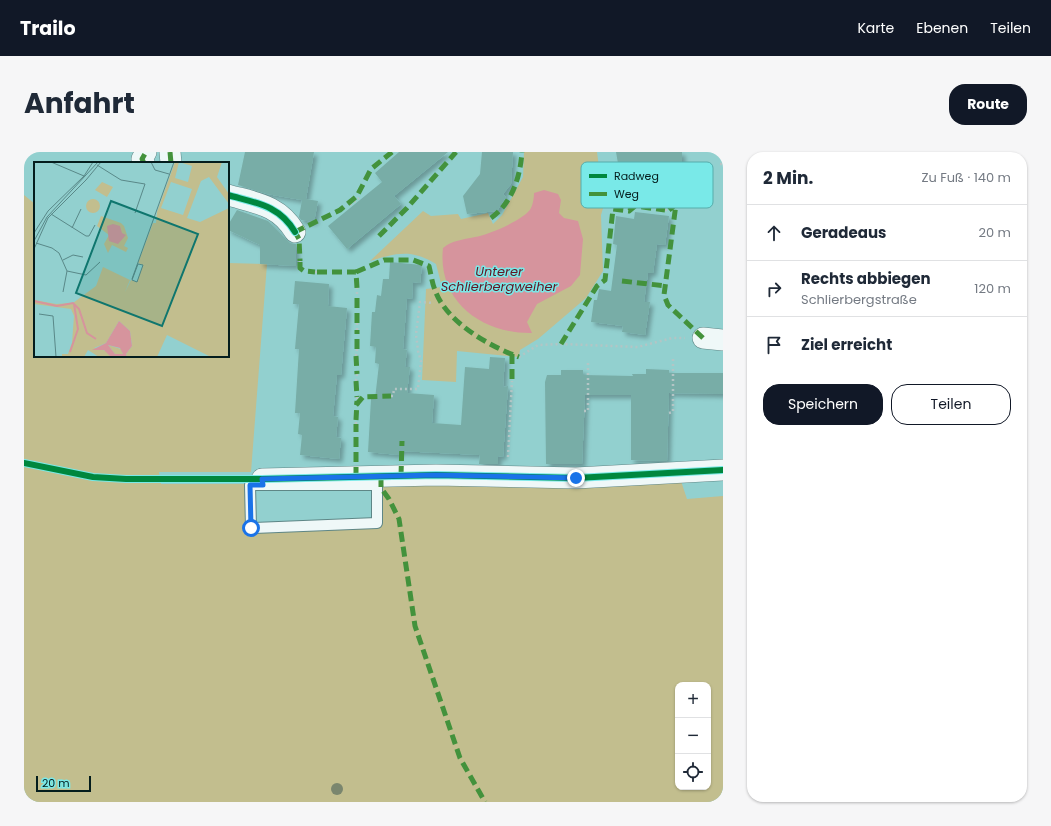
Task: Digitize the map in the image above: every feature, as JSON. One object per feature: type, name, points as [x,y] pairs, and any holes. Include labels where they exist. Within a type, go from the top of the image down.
[{"type":"street","points":[[144,162],[142,159],[146,152]]},
{"type":"street","points":[[170,152],[171,162]]},
{"type":"street","points":[[229,194],[278,211],[288,220],[295,232]]},
{"type":"street","points":[[262,482],[436,475],[576,478],[723,470]]},
{"type":"lane","points":[[262,482],[377,485],[378,523],[251,528],[250,485],[262,482]]},
{"type":"path","points":[[350,205],[359,198]]},
{"type":"path","points":[[357,288],[357,294]]},
{"type":"path","points":[[390,396],[393,396],[394,389],[418,389],[421,361],[416,334],[420,302],[434,303]]},
{"type":"path","points":[[357,323],[357,330]]},
{"type":"path","points":[[519,356],[538,345],[561,344],[638,347],[672,338],[713,339]]},
{"type":"path","points":[[356,356],[357,349]]},
{"type":"path","points":[[669,412],[674,412],[673,359]]},
{"type":"path","points":[[584,411],[588,411],[588,360]]},
{"type":"path","points":[[356,381],[357,374]]},
{"type":"path","points":[[508,460],[512,381]]},
{"type":"path","points":[[356,397],[357,401]]},
{"type":"shaded area","points":[[524,152],[597,152],[598,162],[581,162],[581,208],[603,208],[601,215],[603,271],[586,298],[538,339],[520,350],[519,357],[457,351],[456,382],[422,380],[426,289],[442,287],[436,264],[427,259],[411,254],[396,254],[370,261],[423,211],[431,216],[458,214],[461,219],[488,213],[493,224],[502,215],[523,177]]},
{"type":"shaded area","points":[[24,195],[34,203],[34,357],[229,357],[229,263],[267,264],[251,472],[159,472],[161,484],[250,484],[252,528],[381,523],[381,486],[681,481],[687,499],[723,496],[723,802],[24,802]]},
{"type":"water","name":"Unterer Schlierbergweiher","points":[[544,190],[558,194],[561,200],[559,213],[564,218],[578,221],[583,239],[580,275],[571,286],[537,304],[527,322],[532,333],[514,332],[496,328],[480,321],[466,311],[455,298],[447,284],[443,267],[443,248],[454,242],[489,233],[522,217],[531,208],[534,193]]},
{"type":"building","points":[[245,152],[314,152],[306,199],[318,201],[314,222],[301,220],[299,217],[302,200],[267,194],[238,185]]},
{"type":"building","points":[[399,152],[448,152],[394,196],[401,204],[347,249],[328,226],[382,182],[375,173]]},
{"type":"building","points":[[482,152],[513,152],[511,184],[503,194],[506,197],[497,211],[467,214],[463,196],[480,174]]},
{"type":"building","points":[[616,152],[682,152],[682,162],[618,162]]},
{"type":"building","points":[[237,210],[268,221],[290,243],[296,244],[296,266],[260,264],[260,245],[229,230],[229,223]]},
{"type":"building","points":[[635,212],[669,216],[665,245],[657,244],[653,273],[648,273],[644,302],[650,302],[645,335],[622,332],[623,326],[591,322],[594,300],[597,300],[599,289],[611,291],[617,245],[613,244],[616,216],[634,219]]},
{"type":"building","points":[[390,262],[422,265],[420,283],[413,282],[412,299],[407,298],[403,349],[407,350],[405,367],[410,367],[407,393],[434,395],[432,423],[461,425],[465,367],[489,369],[490,357],[505,358],[503,387],[508,386],[503,457],[498,456],[498,464],[479,464],[480,455],[399,451],[399,455],[368,452],[371,399],[375,399],[379,364],[375,363],[376,347],[370,346],[372,312],[375,312],[377,295],[381,296],[383,279],[389,279]]},
{"type":"building","points":[[295,281],[329,284],[328,306],[347,308],[341,375],[337,375],[333,416],[338,417],[336,437],[341,438],[339,459],[300,455],[302,435],[298,434],[300,413],[295,413],[299,349],[295,349],[299,304],[293,304]]},
{"type":"building","points":[[646,369],[669,370],[669,373],[723,373],[723,394],[669,393],[667,461],[631,460],[631,395],[585,395],[582,464],[546,464],[545,382],[547,375],[561,375],[561,370],[583,370],[583,375],[633,376],[632,374],[646,374]]},
{"type":"marked path","points":[[144,162],[142,159],[146,152]]},
{"type":"marked path","points":[[170,152],[171,162]]},
{"type":"marked path","points":[[295,232],[340,210],[357,196],[371,169],[392,152]]},
{"type":"marked path","points":[[379,236],[407,208],[456,152]]},
{"type":"marked path","points":[[491,218],[504,205],[514,189],[522,152]]},
{"type":"marked path","points":[[561,344],[597,286],[605,280],[613,209],[629,211],[633,208]]},
{"type":"marked path","points":[[650,208],[665,210]]},
{"type":"marked path","points":[[675,208],[664,295],[668,305],[703,338]]},
{"type":"marked path","points":[[294,230],[299,239],[300,261]]},
{"type":"marked path","points":[[356,272],[384,260],[413,260],[429,266],[435,290],[441,302],[449,312],[459,322],[482,339],[519,357]]},
{"type":"marked path","points":[[300,262],[300,268],[304,271],[315,272]]},
{"type":"marked path","points":[[317,272],[356,272],[357,288]]},
{"type":"marked path","points":[[622,281],[666,286]]},
{"type":"marked path","points":[[357,294],[357,323]]},
{"type":"marked path","points":[[357,330],[357,349]]},
{"type":"marked path","points":[[512,354],[512,381]]},
{"type":"marked path","points":[[356,356],[357,374]]},
{"type":"marked path","points":[[356,381],[357,397]]},
{"type":"marked path","points":[[356,405],[363,397],[391,396]]},
{"type":"marked path","points":[[356,420],[357,401]]},
{"type":"marked path","points":[[356,424],[356,477]]},
{"type":"marked path","points":[[401,476],[402,441]]},
{"type":"marked path","points":[[381,477],[381,488],[389,499],[399,519],[415,626],[460,758],[485,802]]},
{"type":"cycle path","points":[[229,195],[266,206],[282,216],[295,232]]},
{"type":"cycle path","points":[[24,463],[93,477],[126,479],[262,479],[436,475],[576,478],[723,470]]},
{"type":"route","points":[[251,528],[250,485],[263,485],[262,479],[436,475],[576,478]]}]
